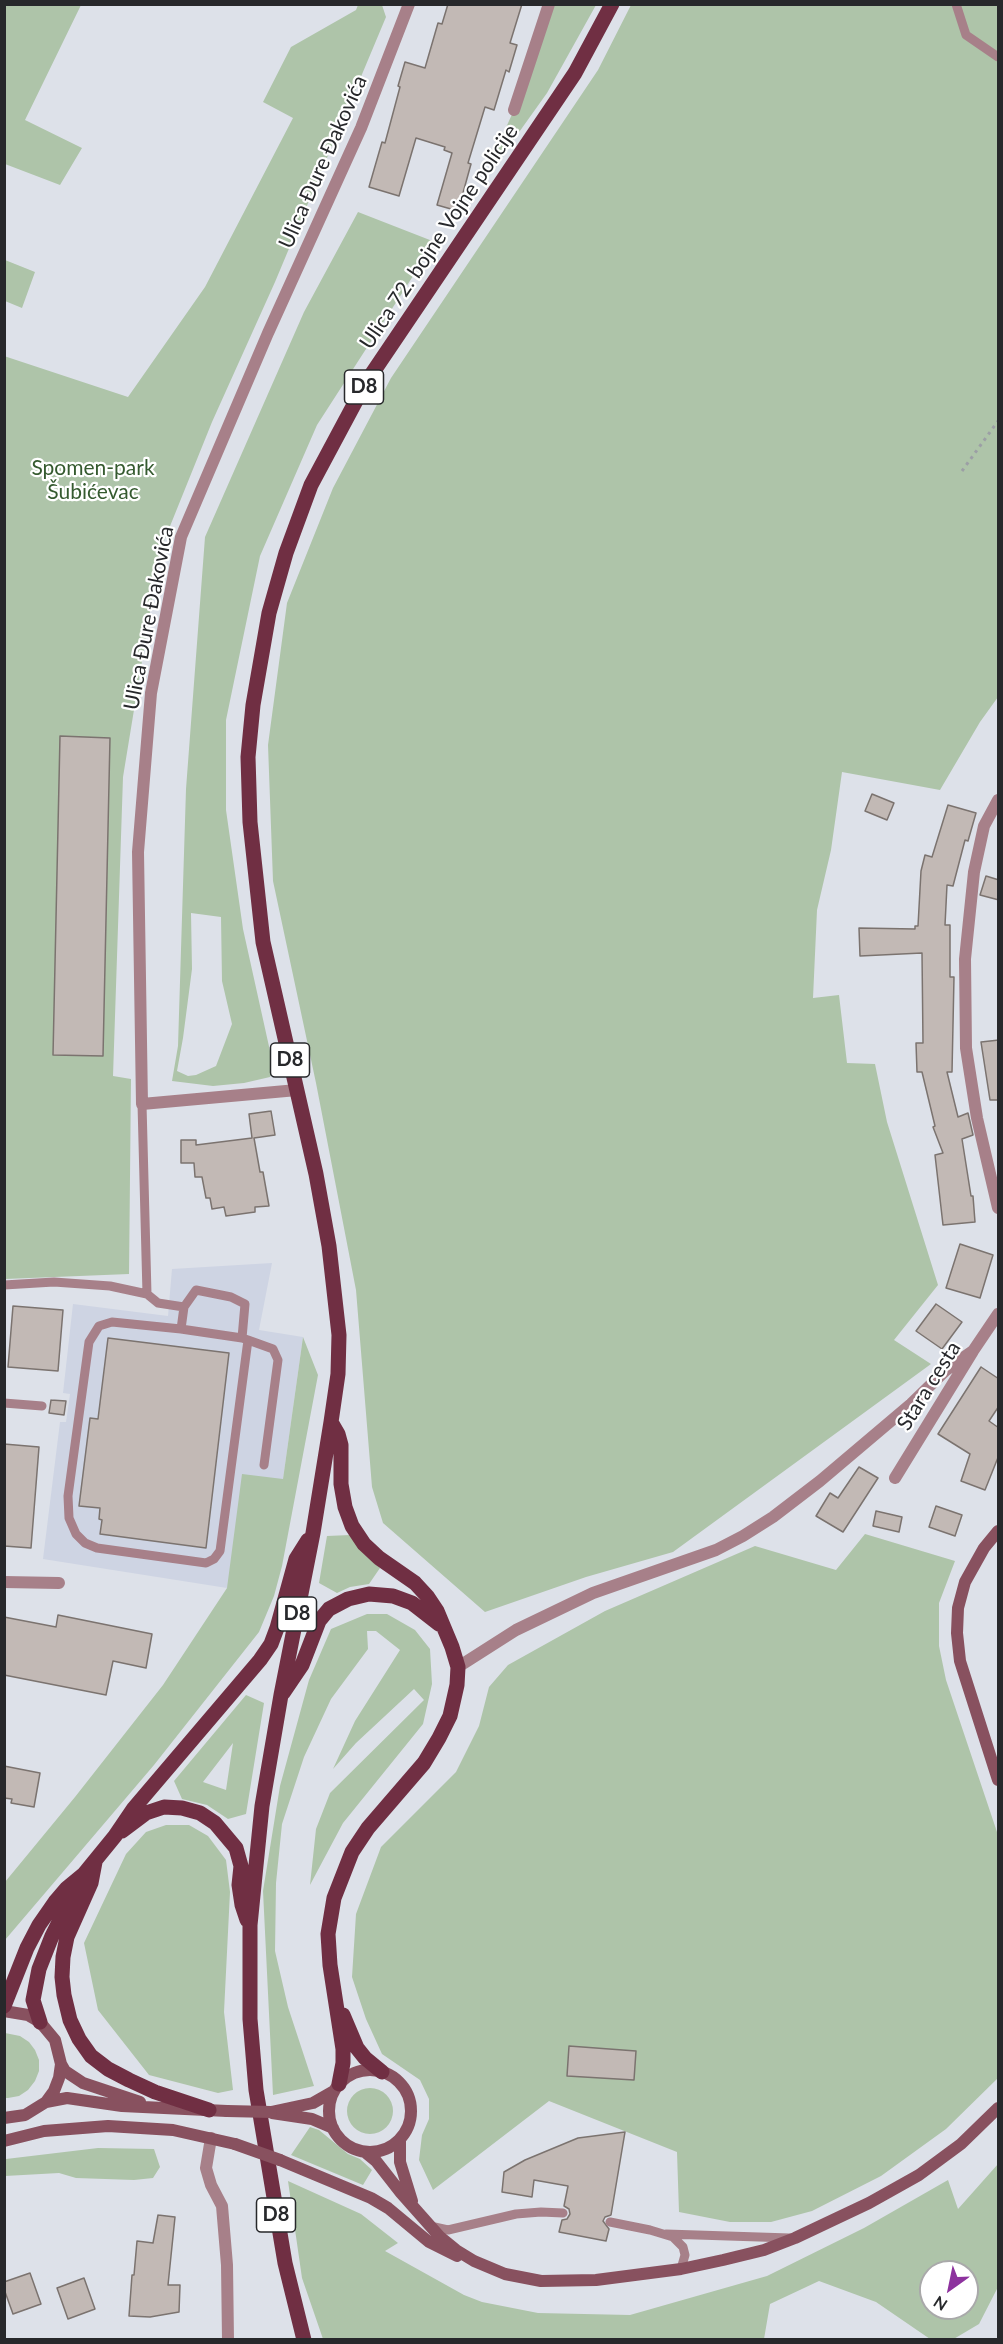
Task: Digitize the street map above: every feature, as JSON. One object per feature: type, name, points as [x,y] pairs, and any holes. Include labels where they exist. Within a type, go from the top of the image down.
[{"type":"main road","name":"Ulica 72. bojne Vojne policije","points":[[304,2340],[285,2263],[256,2090],[250,2019],[250,1925],[262,1806],[313,1533],[338,1374],[337,1317],[329,1246],[297,1090],[263,942],[249,811],[248,757],[253,705],[269,613],[286,553],[311,484],[365,384],[574,73],[612,4]]},
{"type":"main road","points":[[331,1422],[338,1434],[341,1484],[345,1507],[352,1526],[364,1544],[379,1558],[415,1583],[427,1596],[452,1647],[458,1667],[457,1685],[450,1716],[439,1738],[424,1763],[368,1828],[352,1852],[334,1898],[328,1934],[330,1965],[344,2063],[329,2113],[333,2128],[346,2144],[365,2152],[376,2161],[430,2226],[448,2244],[474,2261]]},
{"type":"main road","points":[[999,1531],[984,1548],[965,1582],[958,1608],[957,1633],[960,1661],[999,1780]]},
{"type":"main road","points":[[4,2006],[27,1948],[39,1925],[68,1888],[84,1874],[134,1808],[260,1660],[271,1644],[296,1559],[313,1533]]},
{"type":"main road","points":[[281,1695],[302,1665],[319,1621],[329,1609],[348,1599],[369,1594],[393,1596],[412,1603],[442,1626]]},
{"type":"main road","points":[[115,1836],[147,1813],[164,1807],[182,1808],[200,1813],[215,1823],[236,1848],[241,1866],[239,1885],[242,1905],[250,1925]]},
{"type":"main road","points":[[96,1859],[91,1882],[68,1937],[63,1957],[64,1995],[74,2030],[92,2056],[108,2069],[155,2092],[209,2110]]},
{"type":"main road","points":[[40,2022],[33,2000],[39,1969],[52,1936],[84,1874]]},
{"type":"main road","points":[[336,1998],[357,2048],[382,2072],[396,2079],[410,2100],[410,2121],[400,2139],[386,2149],[365,2152]]},
{"type":"main road","points":[[4,2011],[28,2015],[40,2022],[55,2040],[65,2071],[83,2083],[156,2107]]},
{"type":"main road","points":[[45,2102],[57,2084],[61,2064]]},
{"type":"main road","points":[[4,2118],[25,2115],[45,2102],[67,2098],[122,2106],[271,2112],[313,2103],[351,2074],[362,2071],[382,2072]]},
{"type":"main road","points":[[4,2141],[44,2131],[108,2126],[173,2130],[211,2138],[280,2160],[371,2198],[388,2208],[429,2242],[505,2274],[541,2281],[596,2280],[681,2269],[764,2250],[795,2238],[869,2203],[919,2175],[961,2144],[999,2108]]},
{"type":"main road","points":[[271,2112],[312,2119],[333,2128]]},
{"type":"main road","points":[[400,2139],[400,2162],[415,2208]]},
{"type":"street","name":"Ulica Đure Đakovića","points":[[142,1104],[138,852],[151,693],[181,537],[268,333],[361,128],[409,4]]},
{"type":"street","points":[[514,110],[549,4]]},
{"type":"street","points":[[999,800],[984,826],[974,872],[965,959],[966,1048],[977,1118],[999,1208]]},
{"type":"street","points":[[142,1104],[297,1090]]},
{"type":"street","name":"Stara cesta","points":[[896,1478],[973,1351],[999,1314]]},
{"type":"street","points":[[458,1667],[516,1630],[593,1593],[716,1550],[743,1536],[773,1517],[820,1481],[911,1404],[946,1370],[973,1351]]},
{"type":"street","points":[[4,1582],[59,1583]]},
{"type":"street","points":[[211,2138],[206,2168],[211,2186],[222,2206],[227,2265],[228,2340]]},
{"type":"lane","points":[[956,4],[966,35],[999,57]]},
{"type":"lane","points":[[142,1104],[147,1294]]},
{"type":"lane","points":[[4,1284],[65,1283],[110,1286],[147,1294],[158,1303],[184,1307]]},
{"type":"lane","points":[[181,1329],[184,1307],[196,1290],[231,1297],[245,1304],[245,1339],[220,1551],[214,1559],[206,1563],[97,1548],[85,1543],[76,1534],[69,1518],[68,1496],[89,1342],[99,1326],[112,1322],[181,1329],[245,1339],[273,1349],[278,1360],[264,1465]]},
{"type":"lane","points":[[4,1403],[42,1406]]},
{"type":"lane","points":[[430,2226],[448,2230],[516,2214],[541,2212],[563,2214]]},
{"type":"lane","points":[[610,2222],[666,2234],[795,2238]]},
{"type":"lane","points":[[666,2234],[683,2247],[685,2262],[681,2269]]},
{"type":"path","points":[[962,471],[999,421]]},
{"type":"shaded area","points":[[272,1263],[259,1330],[303,1337],[283,1479],[227,1588],[43,1559],[60,1422],[66,1422],[70,1394],[63,1393],[73,1304],[168,1316],[172,1269]]},
{"type":"green space","points":[[4,5],[81,5],[25,120],[82,148],[60,185],[5,164]]},
{"type":"green space","name":"Spomen-park Šubićevac","points":[[358,5],[382,5],[386,17],[275,282],[212,422],[160,551],[123,777],[113,1076],[131,1079],[129,1274],[5,1279],[4,356],[128,397],[205,287],[293,118],[263,102],[291,47],[356,10]]},
{"type":"green space","points":[[553,5],[596,5],[547,93],[502,156],[494,154],[528,79]]},
{"type":"green space","points":[[631,5],[998,5],[998,697],[980,722],[940,790],[842,772],[831,850],[817,910],[813,998],[839,995],[847,1063],[875,1064],[887,1122],[938,1285],[894,1340],[931,1364],[673,1552],[586,1577],[485,1612],[383,1523],[372,1487],[356,1290],[316,1083],[273,881],[268,745],[287,603],[333,488],[391,378],[598,70]]},
{"type":"green space","points":[[358,212],[435,242],[317,425],[260,556],[226,720],[226,810],[243,929],[274,1069],[270,1077],[244,1083],[213,1086],[172,1081],[178,1046],[186,789],[205,537],[304,312]],"holes":[[[191,913],[221,917],[222,981],[232,1024],[216,1066],[188,1076],[177,1071],[192,969]]]},
{"type":"green space","points":[[5,260],[35,272],[22,308],[5,301]]},
{"type":"green space","points":[[303,1337],[318,1375],[282,1566],[274,1596],[259,1632],[154,1765],[5,1940],[5,1882],[163,1685],[227,1588],[242,1474],[283,1479]]},
{"type":"green space","points":[[865,1534],[955,1561],[939,1603],[939,1646],[946,1680],[998,1835],[998,2078],[946,2129],[881,2176],[812,2211],[771,2222],[730,2222],[679,2212],[677,2152],[549,2101],[433,2190],[419,2160],[422,2135],[429,2119],[429,2099],[420,2080],[382,2054],[366,2019],[352,1977],[356,1914],[381,1847],[456,1772],[479,1726],[489,1687],[508,1665],[605,1611],[755,1546],[836,1570]]},
{"type":"green space","points":[[350,1535],[364,1554],[380,1568],[369,1584],[350,1587],[337,1593],[319,1583],[327,1536]]},
{"type":"green space","points":[[367,1614],[387,1614],[415,1630],[430,1649],[432,1684],[423,1724],[343,1823],[310,1885],[316,1829],[330,1793],[424,1700],[414,1689],[356,1743],[333,1769],[355,1721],[400,1650],[376,1631],[367,1631],[368,1649],[331,1699],[304,1757],[282,1824],[276,1883],[275,1951],[288,2007],[314,2086],[273,2095],[263,1891],[280,1786],[309,1680],[331,1629]]},
{"type":"green space","points":[[246,1695],[264,1703],[246,1814],[228,1819],[207,1805],[182,1799],[174,1781]],"holes":[[[233,1743],[226,1790],[203,1782]]]},
{"type":"green space","points":[[166,1825],[189,1825],[208,1836],[226,1860],[230,1892],[224,2012],[233,2090],[218,2093],[149,2075],[98,2010],[84,1943],[126,1854],[146,1832]]},
{"type":"green space","points":[[5,2033],[20,2036],[29,2042],[39,2060],[39,2071],[28,2090],[19,2096],[8,2098],[5,2098]]},
{"type":"green space","points":[[370,2088],[386,2095],[393,2111],[386,2127],[370,2134],[354,2127],[347,2111],[354,2095]]},
{"type":"green space","points":[[310,2127],[319,2130],[372,2170],[363,2185],[291,2155]]},
{"type":"green space","points":[[98,2148],[154,2149],[160,2167],[153,2178],[134,2180],[76,2178],[59,2173],[5,2176],[6,2159]]},
{"type":"green space","points":[[998,2164],[998,2287],[979,2324],[952,2340],[930,2339],[876,2302],[819,2281],[770,2304],[764,2339],[323,2339],[302,2278],[288,2181],[361,2214],[398,2243],[385,2251],[464,2295],[482,2302],[538,2313],[630,2315],[767,2276],[864,2228],[948,2180],[958,2209]]},
{"type":"building","points":[[448,4],[522,4],[510,43],[517,45],[509,72],[506,70],[494,110],[485,107],[468,163],[471,164],[458,211],[437,205],[452,153],[444,150],[445,147],[416,138],[399,196],[369,187],[382,142],[385,143],[405,62],[425,68],[438,23],[442,24]]},
{"type":"building","points":[[60,736],[110,738],[103,1056],[53,1055]]},
{"type":"building","points":[[872,794],[894,803],[887,820],[865,811]]},
{"type":"building","points":[[948,805],[976,813],[968,841],[965,840],[953,886],[947,885],[945,925],[950,925],[950,977],[954,977],[952,1072],[947,1072],[958,1117],[968,1113],[973,1135],[962,1139],[971,1196],[973,1196],[975,1222],[943,1225],[935,1155],[943,1153],[933,1127],[935,1126],[922,1072],[917,1072],[916,1043],[923,1043],[922,953],[860,956],[859,928],[915,929],[915,926],[918,926],[921,871],[925,855],[932,857]]},
{"type":"building","points":[[986,876],[999,880],[999,900],[980,895]]},
{"type":"building","points":[[999,1040],[999,1100],[990,1100],[981,1042]]},
{"type":"building","points":[[271,1111],[275,1135],[254,1138],[269,1206],[255,1207],[255,1212],[226,1216],[224,1207],[212,1209],[210,1198],[206,1198],[202,1177],[195,1177],[194,1163],[181,1163],[181,1140],[196,1140],[196,1145],[252,1138],[249,1114]]},
{"type":"building","points":[[960,1244],[993,1255],[980,1298],[946,1288]]},
{"type":"building","points":[[936,1304],[962,1322],[942,1349],[916,1331]]},
{"type":"building","points":[[13,1306],[63,1310],[58,1371],[8,1367]]},
{"type":"building","points":[[108,1338],[229,1353],[206,1548],[100,1534],[102,1520],[99,1519],[100,1508],[79,1506],[90,1418],[98,1419]]},
{"type":"building","points":[[981,1367],[999,1379],[999,1406],[989,1421],[999,1428],[999,1455],[985,1490],[961,1481],[970,1454],[938,1434]]},
{"type":"building","points":[[51,1400],[66,1401],[64,1415],[49,1413]]},
{"type":"building","points":[[4,1444],[39,1447],[31,1548],[4,1546]]},
{"type":"building","points":[[859,1467],[878,1478],[843,1532],[816,1516],[830,1493],[838,1498]]},
{"type":"building","points":[[936,1506],[962,1515],[955,1536],[929,1527]]},
{"type":"building","points":[[876,1511],[902,1517],[899,1532],[873,1526]]},
{"type":"building","points":[[58,1615],[152,1634],[146,1668],[113,1661],[106,1695],[4,1675],[4,1617],[56,1627]]},
{"type":"building","points":[[4,1766],[40,1773],[34,1807],[11,1803],[12,1799],[4,1798]]},
{"type":"building","points":[[569,2046],[636,2051],[634,2080],[567,2076]]},
{"type":"building","points":[[625,2132],[611,2215],[605,2217],[603,2221],[609,2229],[606,2241],[559,2232],[562,2220],[567,2219],[570,2214],[569,2209],[564,2206],[568,2186],[534,2180],[532,2197],[502,2192],[504,2172],[525,2160],[578,2138]]},
{"type":"building","points":[[158,2215],[175,2217],[168,2285],[180,2285],[179,2312],[150,2317],[129,2316],[137,2241],[153,2243]]},
{"type":"building","points":[[30,2273],[41,2304],[13,2314],[4,2289],[4,2282]]},
{"type":"building","points":[[84,2278],[95,2309],[68,2319],[57,2288]]}]
